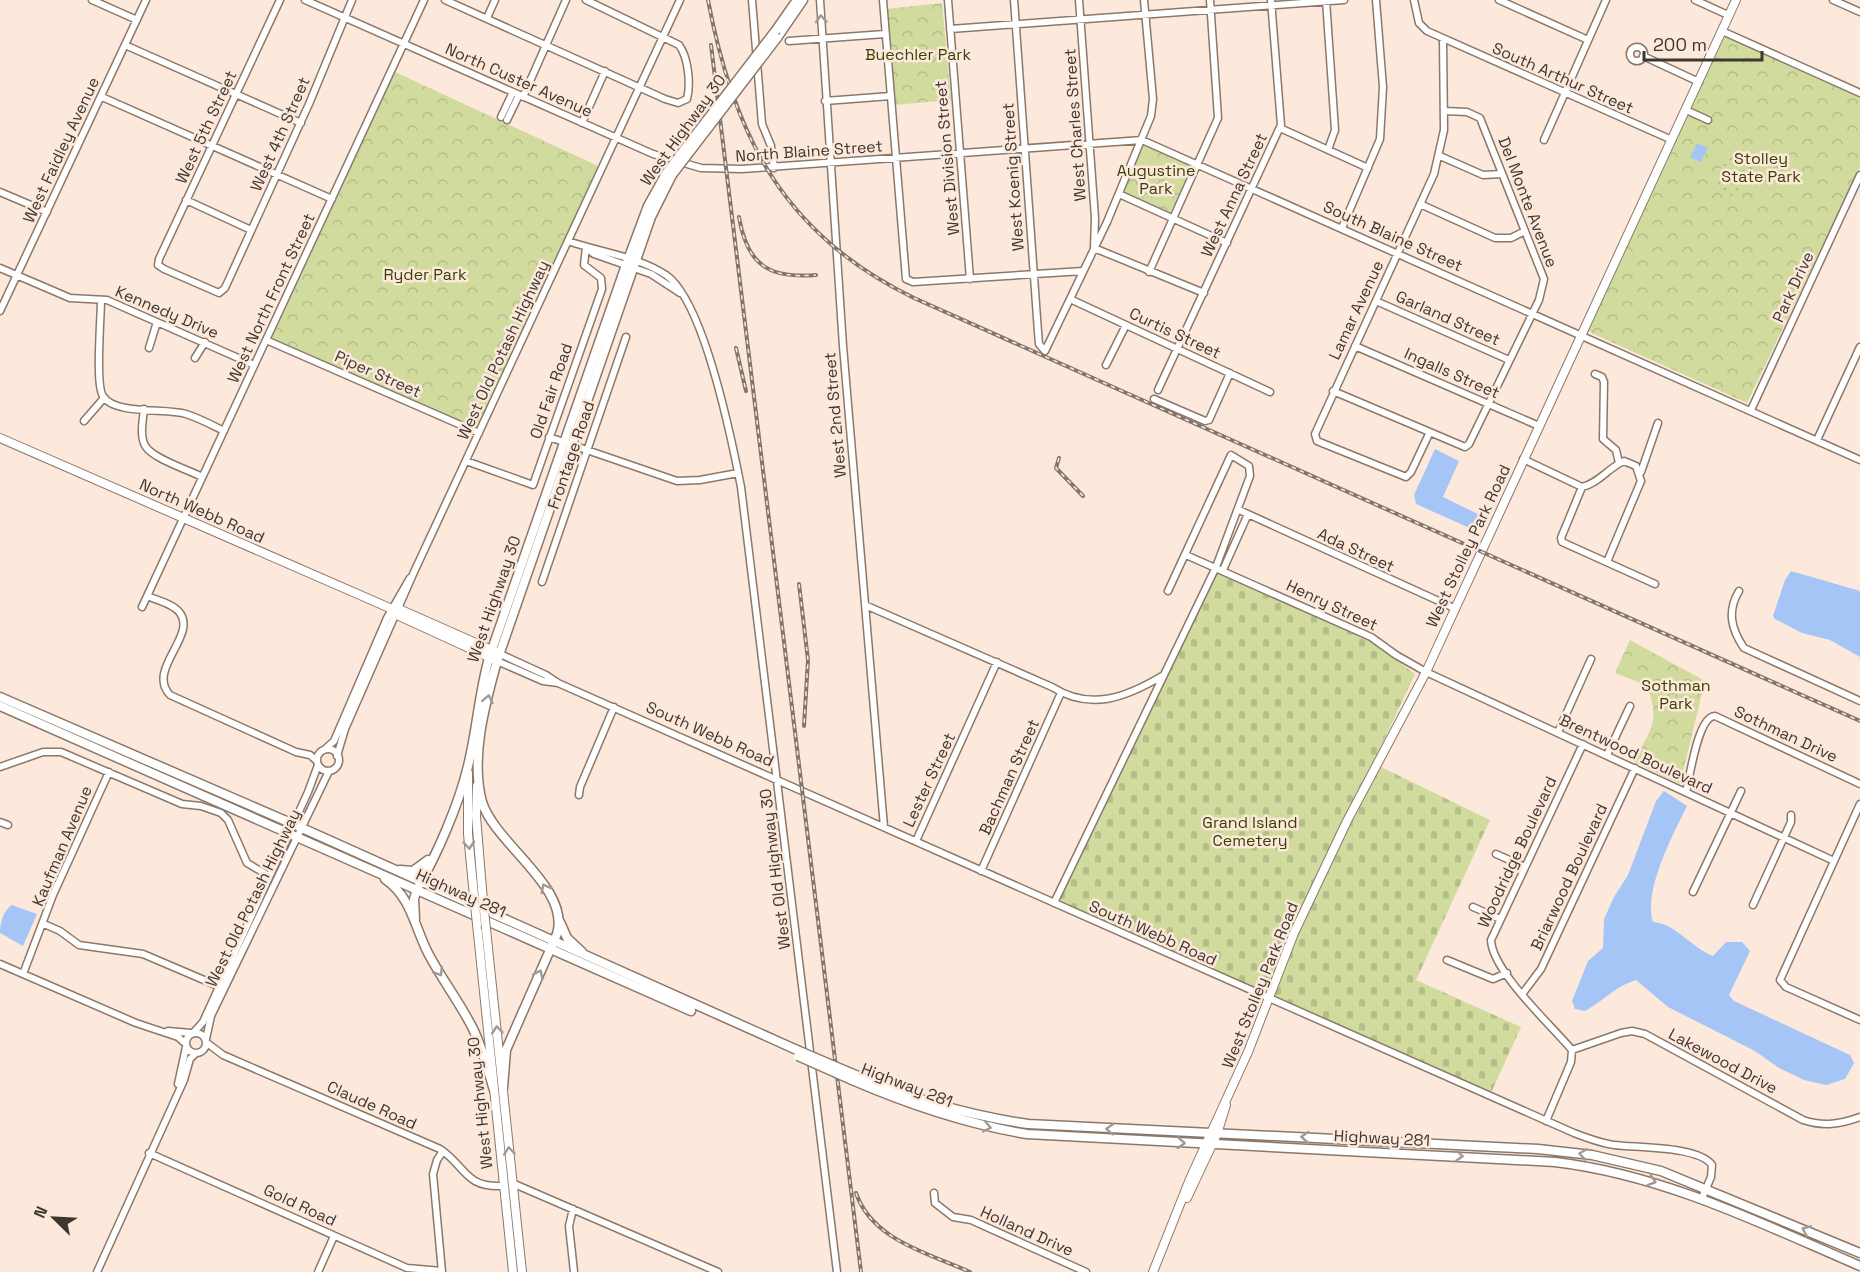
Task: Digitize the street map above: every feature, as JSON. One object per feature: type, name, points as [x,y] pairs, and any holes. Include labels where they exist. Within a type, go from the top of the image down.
[{"type":"highway","name":"West Highway 30","points":[[776,34],[797,0]]},
{"type":"highway","name":"West Highway 30","points":[[468,765],[476,714],[494,656],[631,263],[670,174],[803,0]]},
{"type":"highway","name":"West Highway 30","points":[[477,778],[481,736],[494,656]]},
{"type":"highway","name":"Highway 281","points":[[0,697],[552,946],[934,1113],[999,1130],[1053,1137],[1555,1162],[1637,1176],[1702,1198],[1860,1266]]},
{"type":"highway","name":"Highway 281","points":[[0,706],[296,830]]},
{"type":"highway","points":[[415,919],[414,899],[459,797],[468,765]]},
{"type":"highway","points":[[477,778],[483,804],[492,824],[543,883],[563,931],[573,944],[600,964]]},
{"type":"highway","points":[[362,860],[401,870],[413,870],[423,866],[436,847]]},
{"type":"highway","points":[[362,860],[398,888],[407,900],[430,957],[471,1025],[494,1090]]},
{"type":"highway","points":[[503,1088],[506,1050],[552,946],[559,920]]},
{"type":"highway","name":"Highway 281","points":[[552,946],[600,964],[797,1053]]},
{"type":"highway","name":"Highway 281","points":[[852,1076],[921,1101],[1001,1120],[1053,1126],[1566,1151],[1646,1166],[1707,1188],[1860,1254]]},
{"type":"main road","name":"West Stolley Park Road","points":[[1153,1272],[1214,1133],[1294,933],[1347,821],[1426,672],[1736,0]]},
{"type":"main road","name":"North Webb Road","points":[[0,438],[396,611]]},
{"type":"main road","name":"South Webb Road","points":[[396,611],[494,656]]},
{"type":"main road","name":"West Highway 30","points":[[468,765],[468,831],[502,1176],[513,1196],[522,1272]]},
{"type":"main road","name":"West Highway 30","points":[[477,778],[476,816],[503,1088],[513,1272]]},
{"type":"street","points":[[92,0],[137,20]]},
{"type":"street","name":"West Faidley Avenue","points":[[0,311],[146,0]]},
{"type":"street","name":"West 5th Street","points":[[230,278],[219,293],[158,265],[280,0]]},
{"type":"street","name":"North Custer Avenue","points":[[305,0],[615,138],[676,162],[726,170]]},
{"type":"street","name":"West 4th Street","points":[[230,278],[301,123],[352,0]]},
{"type":"street","name":"West North Front Street","points":[[142,608],[424,0]]},
{"type":"street","points":[[445,0],[678,103],[687,99],[689,90],[682,49],[663,36],[586,0]]},
{"type":"street","points":[[487,18],[495,0]]},
{"type":"street","points":[[504,118],[547,45],[567,0]]},
{"type":"street","name":"West Old Potash Highway","points":[[337,756],[349,720],[396,611],[680,0]]},
{"type":"street","points":[[752,0],[762,124],[771,146],[774,168]]},
{"type":"street","name":"West 2nd Street","points":[[820,0],[829,164],[884,827]]},
{"type":"street","points":[[883,0],[903,269],[906,279],[913,282],[1034,272],[1083,272]]},
{"type":"street","name":"West Division Street","points":[[948,0],[970,279]]},
{"type":"street","name":"West Koenig Street","points":[[1014,0],[1038,332],[1040,344],[1045,351],[1070,299]]},
{"type":"street","name":"West Charles Street","points":[[1079,0],[1095,218],[1094,248]]},
{"type":"street","points":[[1070,299],[1107,222],[1151,116],[1153,99],[1144,0]]},
{"type":"street","points":[[1149,272],[1218,118],[1210,0]]},
{"type":"street","points":[[950,29],[1015,26],[1271,3],[1344,0]]},
{"type":"street","points":[[1342,228],[1380,139],[1382,123],[1376,0]]},
{"type":"street","points":[[1414,0],[1419,23],[1427,31],[1443,39]]},
{"type":"street","points":[[1499,0],[1588,40]]},
{"type":"street","points":[[1544,140],[1606,0]]},
{"type":"street","points":[[1695,0],[1728,15]]},
{"type":"street","points":[[1833,0],[1860,12]]},
{"type":"street","points":[[1326,1],[1335,130],[1328,150]]},
{"type":"street","name":"West Anna Street","points":[[1158,390],[1280,128],[1271,3]]},
{"type":"street","points":[[1722,31],[1860,93]]},
{"type":"street","points":[[789,41],[885,34]]},
{"type":"street","name":"South Arthur Street","points":[[1443,39],[1672,140]]},
{"type":"street","name":"Lamar Avenue","points":[[1429,434],[1411,472],[1406,477],[1317,441],[1315,433],[1440,156],[1445,111],[1443,39]]},
{"type":"street","points":[[126,45],[301,123]]},
{"type":"street","points":[[1643,56],[1699,82]]},
{"type":"street","points":[[582,123],[605,71]]},
{"type":"street","points":[[825,101],[891,96]]},
{"type":"street","points":[[102,97],[332,199]]},
{"type":"street","points":[[1686,110],[1708,120]]},
{"type":"street","name":"Del Monte Avenue","points":[[1429,434],[1455,445],[1465,447],[1469,444],[1544,288],[1544,279],[1480,118],[1467,112],[1445,111]]},
{"type":"street","points":[[1280,128],[1368,168]]},
{"type":"street","name":"South Blaine Street","points":[[895,159],[1142,140],[1253,187],[1860,460]]},
{"type":"street","points":[[1440,156],[1483,175],[1502,174]]},
{"type":"street","name":"North Blaine Street","points":[[726,170],[895,159]]},
{"type":"street","name":"Park Drive","points":[[1751,410],[1860,175]]},
{"type":"street","points":[[0,192],[47,212]]},
{"type":"street","points":[[1119,194],[1227,243]]},
{"type":"street","points":[[186,200],[251,230]]},
{"type":"street","points":[[1420,204],[1495,238],[1511,238],[1525,231]]},
{"type":"street","points":[[1095,218],[1107,222]]},
{"type":"street","name":"West Old Highway 30","points":[[568,241],[586,247],[594,254],[631,263],[680,293],[691,310],[710,363],[731,436],[738,473],[778,780],[837,1272]]},
{"type":"street","name":"Old Fair Road","points":[[466,462],[533,485],[603,285],[601,278],[584,266],[586,247]]},
{"type":"street","points":[[1094,248],[1204,293]]},
{"type":"street","name":"Kennedy Drive","points":[[0,268],[70,298],[107,300],[255,365]]},
{"type":"street","name":"Curtis Street","points":[[1070,299],[1270,392]]},
{"type":"street","points":[[101,300],[99,378],[104,398],[119,406],[187,414],[224,431]]},
{"type":"street","name":"Garland Street","points":[[1376,301],[1509,360]]},
{"type":"street","points":[[149,348],[149,338],[157,322]]},
{"type":"street","points":[[1106,365],[1126,325]]},
{"type":"street","name":"Frontage Road","points":[[542,582],[626,338]]},
{"type":"street","name":"Piper Street","points":[[266,340],[479,433]]},
{"type":"street","points":[[195,358],[205,342]]},
{"type":"street","name":"Ingalls Street","points":[[1355,346],[1539,426]]},
{"type":"street","points":[[1817,440],[1860,347]]},
{"type":"street","points":[[1154,399],[1205,421],[1210,417],[1230,373]]},
{"type":"street","points":[[1595,374],[1602,377],[1604,382],[1603,439],[1616,450],[1619,463]]},
{"type":"street","points":[[1333,391],[1429,434]]},
{"type":"street","points":[[84,421],[104,398]]},
{"type":"street","points":[[144,409],[142,429],[146,447],[155,454],[202,477]]},
{"type":"street","points":[[1607,562],[1641,481],[1641,472],[1658,423]]},
{"type":"street","points":[[549,437],[677,481],[700,480],[738,473]]},
{"type":"street","points":[[1168,591],[1231,455],[1250,466],[1250,477],[1220,568]]},
{"type":"street","points":[[1523,459],[1582,487],[1593,484],[1619,463],[1631,463],[1641,472]]},
{"type":"street","points":[[1582,487],[1561,538],[1562,542],[1655,584]]},
{"type":"street","name":"Ada Street","points":[[1239,510],[1454,608]]},
{"type":"street","points":[[1054,903],[1164,676],[1248,514]]},
{"type":"street","name":"Henry Street","points":[[1186,555],[1220,568],[1371,637],[1426,672]]},
{"type":"street","points":[[1739,591],[1732,602],[1731,614],[1735,632],[1744,648],[1860,701]]},
{"type":"street","points":[[147,596],[176,609],[183,620],[183,629],[165,671],[163,681],[166,691],[176,699],[289,749],[313,757],[322,770],[329,771],[337,765],[337,756],[330,750],[289,749]]},
{"type":"street","points":[[865,605],[1052,687],[1060,695],[1111,700],[1136,692],[1164,676]]},
{"type":"street","name":"West Old Potash Highway","points":[[323,751],[334,741],[372,651],[396,611]]},
{"type":"street","points":[[368,679],[365,676],[372,651]]},
{"type":"street","name":"South Webb Road","points":[[494,656],[543,681],[558,683],[614,707],[1546,1121],[1604,1143],[1704,1157],[1712,1168],[1702,1198]]},
{"type":"street","points":[[1558,732],[1591,659]]},
{"type":"street","name":"Lester Street","points":[[916,842],[997,663]]},
{"type":"street","name":"Brentwood Boulevard","points":[[1426,672],[1834,861]]},
{"type":"street","points":[[349,720],[358,691],[356,686]]},
{"type":"street","name":"Bachman Street","points":[[981,871],[1060,695]]},
{"type":"street","points":[[1607,755],[1630,706]]},
{"type":"street","points":[[579,795],[579,787],[614,707]]},
{"type":"street","name":"Sothman Drive","points":[[1686,792],[1704,720],[1710,716],[1715,716],[1859,784]]},
{"type":"street","name":"Woodridge Boulevard","points":[[1572,1050],[1491,952],[1491,940],[1583,744]]},
{"type":"street","points":[[0,767],[52,750],[182,804],[201,806],[220,813],[228,820],[247,863],[269,876]]},
{"type":"street","points":[[317,763],[323,751]]},
{"type":"street","name":"West Old Potash Highway","points":[[206,1041],[211,1016],[255,927],[296,830],[317,763]]},
{"type":"street","name":"Briarwood Boulevard","points":[[1523,993],[1541,969],[1635,768]]},
{"type":"street","name":"West Old Potash Highway","points":[[186,1045],[203,1022],[269,876],[329,771]]},
{"type":"street","name":"Kaufman Avenue","points":[[109,772],[53,895],[44,924],[60,931],[79,945],[143,954],[218,986]]},
{"type":"street","points":[[1693,892],[1741,791]]},
{"type":"street","points":[[1860,804],[1780,980],[1785,987],[1860,1020]]},
{"type":"street","points":[[1753,905],[1784,838],[1791,815]]},
{"type":"street","points":[[0,822],[8,825]]},
{"type":"street","points":[[1496,854],[1525,867]]},
{"type":"street","points":[[255,927],[253,924],[260,896]]},
{"type":"street","points":[[1473,907],[1500,919]]},
{"type":"street","points":[[23,974],[44,924]]},
{"type":"street","points":[[234,969],[243,942],[240,938]]},
{"type":"street","points":[[1447,960],[1493,980],[1507,973]]},
{"type":"street","points":[[0,964],[181,1039],[198,1053]]},
{"type":"street","points":[[158,1030],[193,1033]]},
{"type":"street","name":"Lakewood Drive","points":[[1572,1050],[1632,1031],[1645,1035],[1803,1120],[1818,1125],[1842,1124],[1860,1116]]},
{"type":"street","name":"Claude Road","points":[[193,1033],[201,1034],[223,1055],[443,1151],[470,1180],[485,1185],[508,1185],[573,1209],[718,1272]]},
{"type":"street","points":[[97,1272],[178,1088],[184,1080],[190,1059],[198,1053],[206,1041]]},
{"type":"street","points":[[178,1088],[186,1045]]},
{"type":"street","points":[[1546,1121],[1571,1062],[1572,1050]]},
{"type":"street","name":"Claude Road","points":[[198,1053],[223,1055]]},
{"type":"street","points":[[442,1271],[433,1174],[437,1160],[443,1151]]},
{"type":"street","name":"Gold Road","points":[[149,1153],[406,1268],[417,1271],[442,1271]]},
{"type":"street","name":"Holland Drive","points":[[934,1193],[935,1203],[953,1217],[971,1220],[1086,1272]]},
{"type":"street","points":[[573,1209],[569,1226],[574,1272]]},
{"type":"street","points":[[318,1272],[334,1236]]},
{"type":"green space","name":"Buechler Park","points":[[942,3],[951,100],[894,105],[886,9]]},
{"type":"green space","name":"Stolley State Park","points":[[1724,36],[1860,97],[1860,167],[1747,403],[1587,331]]},
{"type":"green space","name":"Ryder Park","points":[[395,72],[598,166],[478,429],[272,338]]},
{"type":"green space","name":"Augustine Park","points":[[1144,144],[1192,167],[1169,215],[1121,192]]},
{"type":"green space","points":[[1730,148],[1753,157],[1736,198],[1713,189]]},
{"type":"green space","name":"Grand Island Cemetery","points":[[1218,571],[1369,639],[1415,674],[1373,763],[1490,820],[1416,980],[1521,1027],[1491,1093],[1059,901]]},
{"type":"green space","name":"Sothman Park","points":[[1630,640],[1705,681],[1680,784],[1634,762],[1652,725],[1653,708],[1646,685],[1615,673]]},
{"type":"water","points":[[1697,143],[1708,148],[1701,162],[1690,157]]},
{"type":"water","points":[[1435,449],[1459,461],[1443,497],[1480,515],[1480,524],[1474,530],[1416,504],[1414,495]]},
{"type":"water","points":[[1791,571],[1860,591],[1860,657],[1830,640],[1802,633],[1775,619],[1773,616],[1785,580]]},
{"type":"water","points":[[1664,791],[1687,806],[1667,847],[1656,879],[1652,894],[1653,922],[1669,927],[1713,956],[1726,942],[1742,942],[1750,951],[1729,995],[1734,1001],[1850,1055],[1854,1063],[1845,1079],[1826,1085],[1804,1080],[1779,1068],[1755,1051],[1668,1007],[1636,980],[1621,987],[1585,1011],[1575,1009],[1572,1001],[1588,961],[1603,948],[1604,919],[1628,875],[1656,801]]},
{"type":"water","points":[[12,905],[37,914],[23,946],[0,933],[4,914]]},
{"type":"railway","points":[[708,0],[719,50],[733,96],[750,138],[772,177],[799,212],[831,244],[869,273],[914,298],[1860,721]]},
{"type":"railway","points":[[711,45],[861,1272]]},
{"type":"railway","points":[[739,217],[748,247],[754,258],[763,265],[785,274],[816,275]]},
{"type":"railway","points":[[736,348],[746,391]]},
{"type":"railway","points":[[1059,458],[1056,468],[1083,496]]},
{"type":"railway","points":[[799,584],[808,660],[804,726]]},
{"type":"railway","points":[[856,1193],[864,1209],[888,1234],[920,1251],[970,1272]]}]
